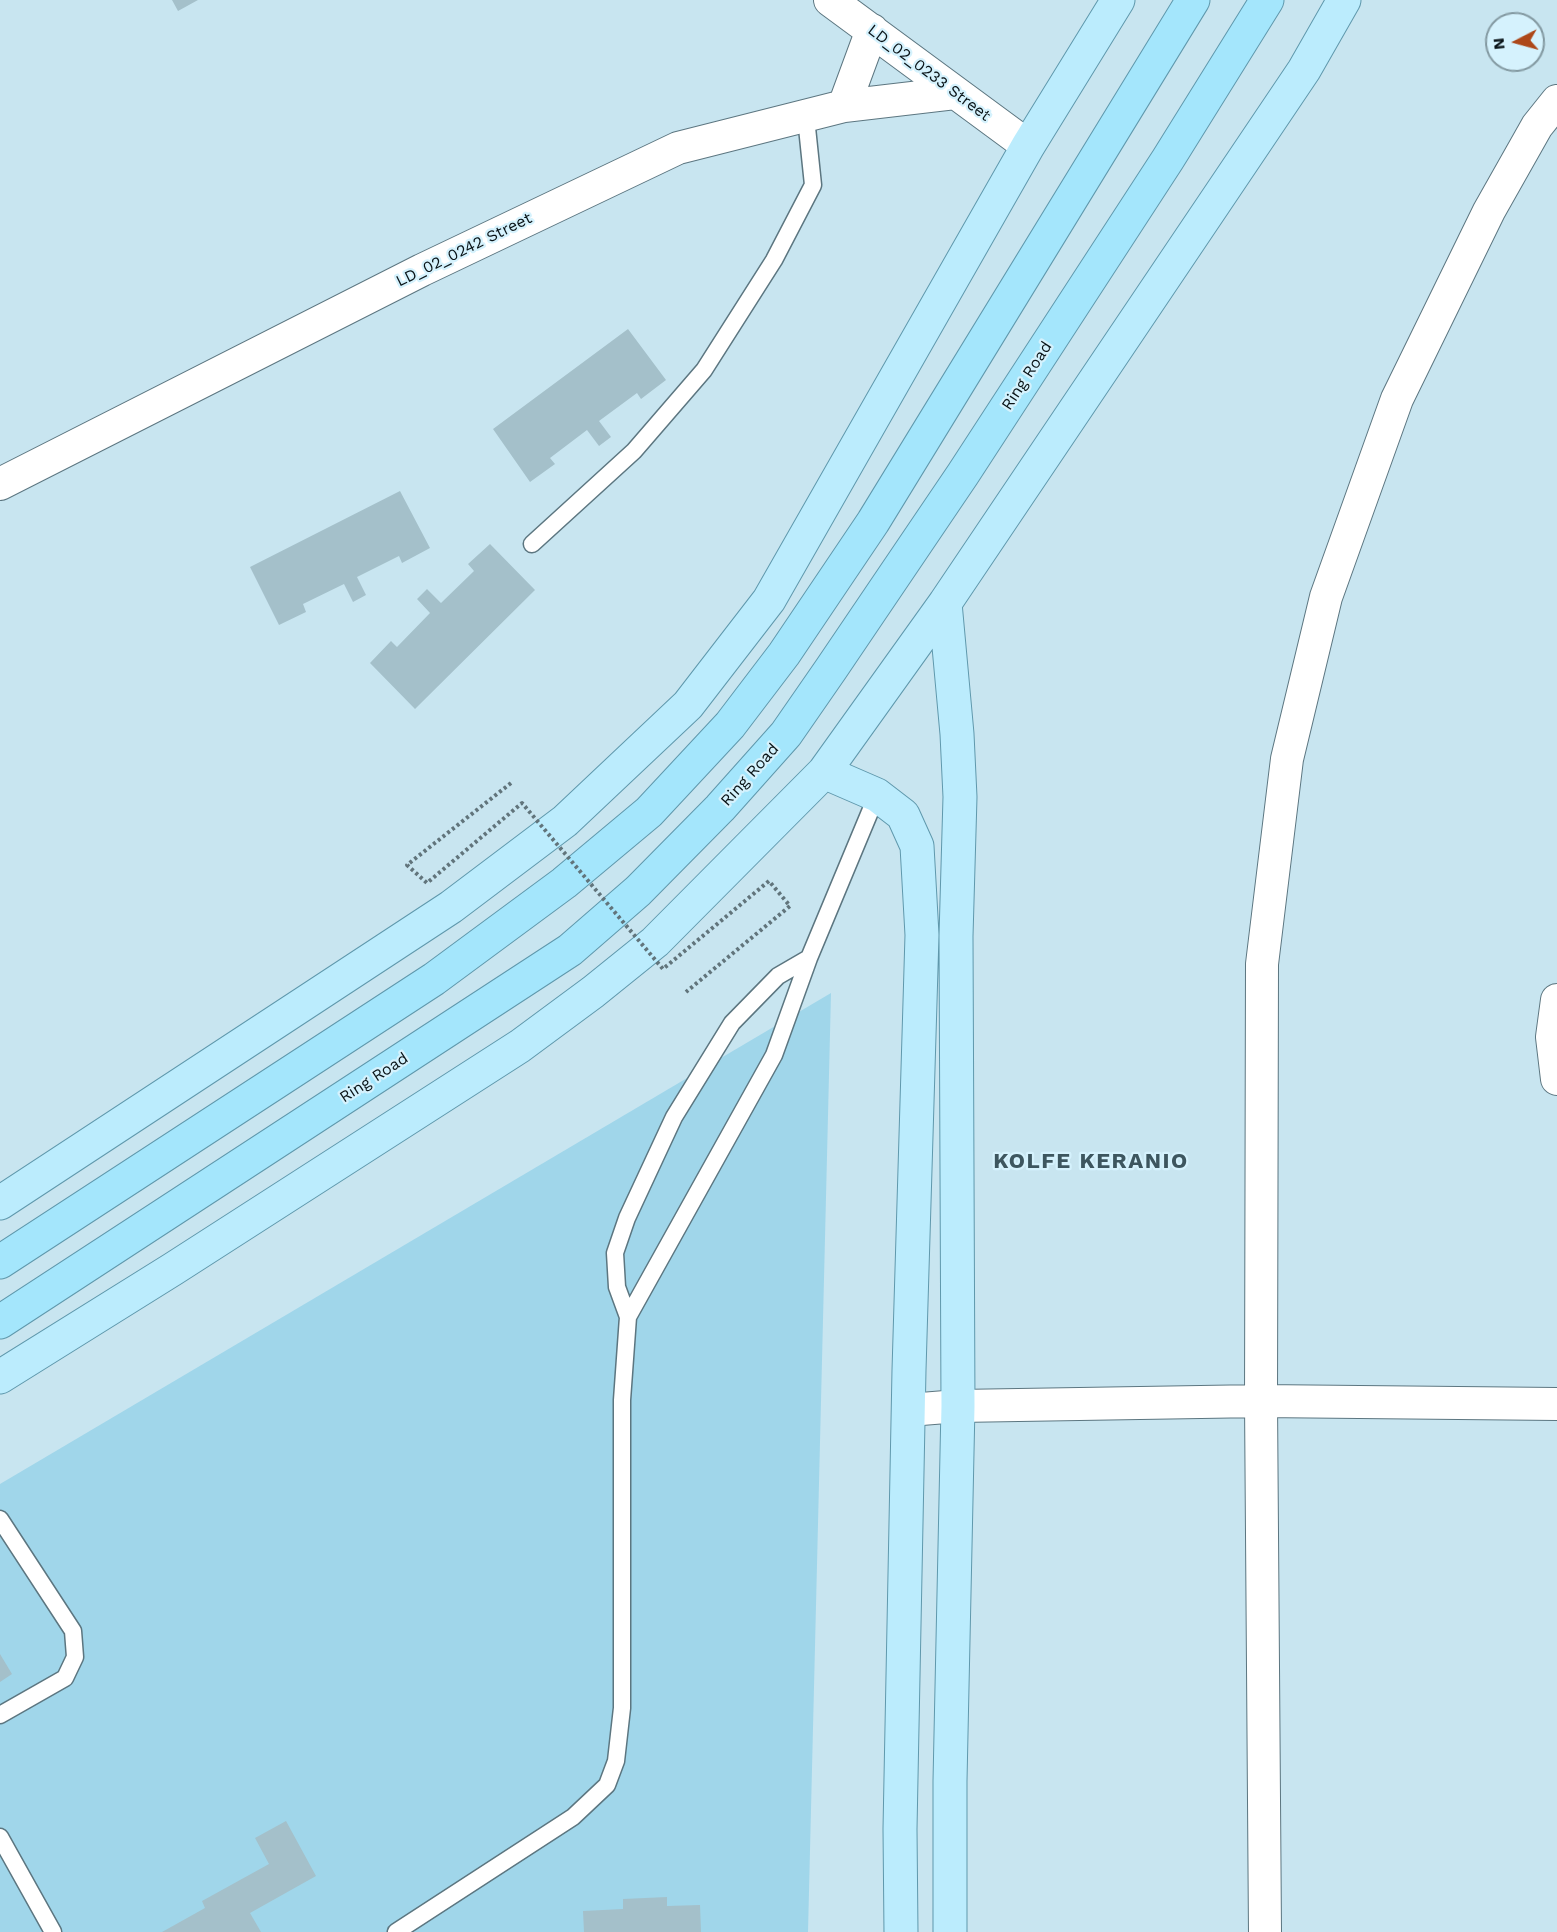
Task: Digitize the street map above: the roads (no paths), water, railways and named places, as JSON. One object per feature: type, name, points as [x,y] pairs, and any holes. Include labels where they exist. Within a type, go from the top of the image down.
[{"type":"highway","points":[[0,1262],[434,979],[564,883],[649,812],[730,725],[784,654],[873,522],[1092,169],[1193,0]]},
{"type":"highway","name":"Ring Road","points":[[0,1322],[570,950],[638,891],[720,808],[786,734],[838,659],[1040,356],[1267,0]]},
{"type":"main road","points":[[0,1203],[451,907],[565,821],[688,705],[769,600],[1028,146],[1118,0]]},
{"type":"main road","points":[[0,1377],[174,1269],[520,1046],[593,993],[655,942],[824,772],[945,603],[1304,70],[1344,0]]},
{"type":"main road","points":[[945,603],[957,734],[960,797],[956,936],[958,1406],[950,1781],[950,1932]]},
{"type":"main road","points":[[824,772],[877,795],[903,815],[917,846],[920,886],[922,935],[900,1829],[901,1932]]},
{"type":"street","name":"LD_02_0233 Street","points":[[830,0],[1028,146]]},
{"type":"street","points":[[844,106],[872,30]]},
{"type":"street","name":"LD_02_0242 Street","points":[[0,484],[422,270],[678,148],[806,118],[844,106],[956,93]]},
{"type":"street","points":[[1265,1932],[1261,1401],[1262,964],[1287,759],[1326,597],[1397,399],[1490,211],[1537,126],[1557,101]]},
{"type":"street","points":[[1557,1000],[1552,1036],[1557,1079]]},
{"type":"street","points":[[909,1410],[958,1406],[1261,1401],[1557,1404]]},
{"type":"lane","points":[[532,544],[634,451],[704,370],[774,260],[813,185],[806,118]]},
{"type":"lane","points":[[628,1317],[774,1055],[809,958],[877,795]]},
{"type":"lane","points":[[396,1932],[573,1817],[607,1785],[616,1761],[622,1708],[622,1400],[628,1317],[617,1287],[615,1253],[627,1218],[674,1117],[732,1023],[778,976],[809,958]]},
{"type":"lane","points":[[0,1519],[73,1631],[75,1657],[65,1678],[0,1715]]},
{"type":"lane","points":[[0,1837],[53,1932]]},
{"type":"district","name":"KOLFE KERANIO","points":[[1091,1162]]}]
